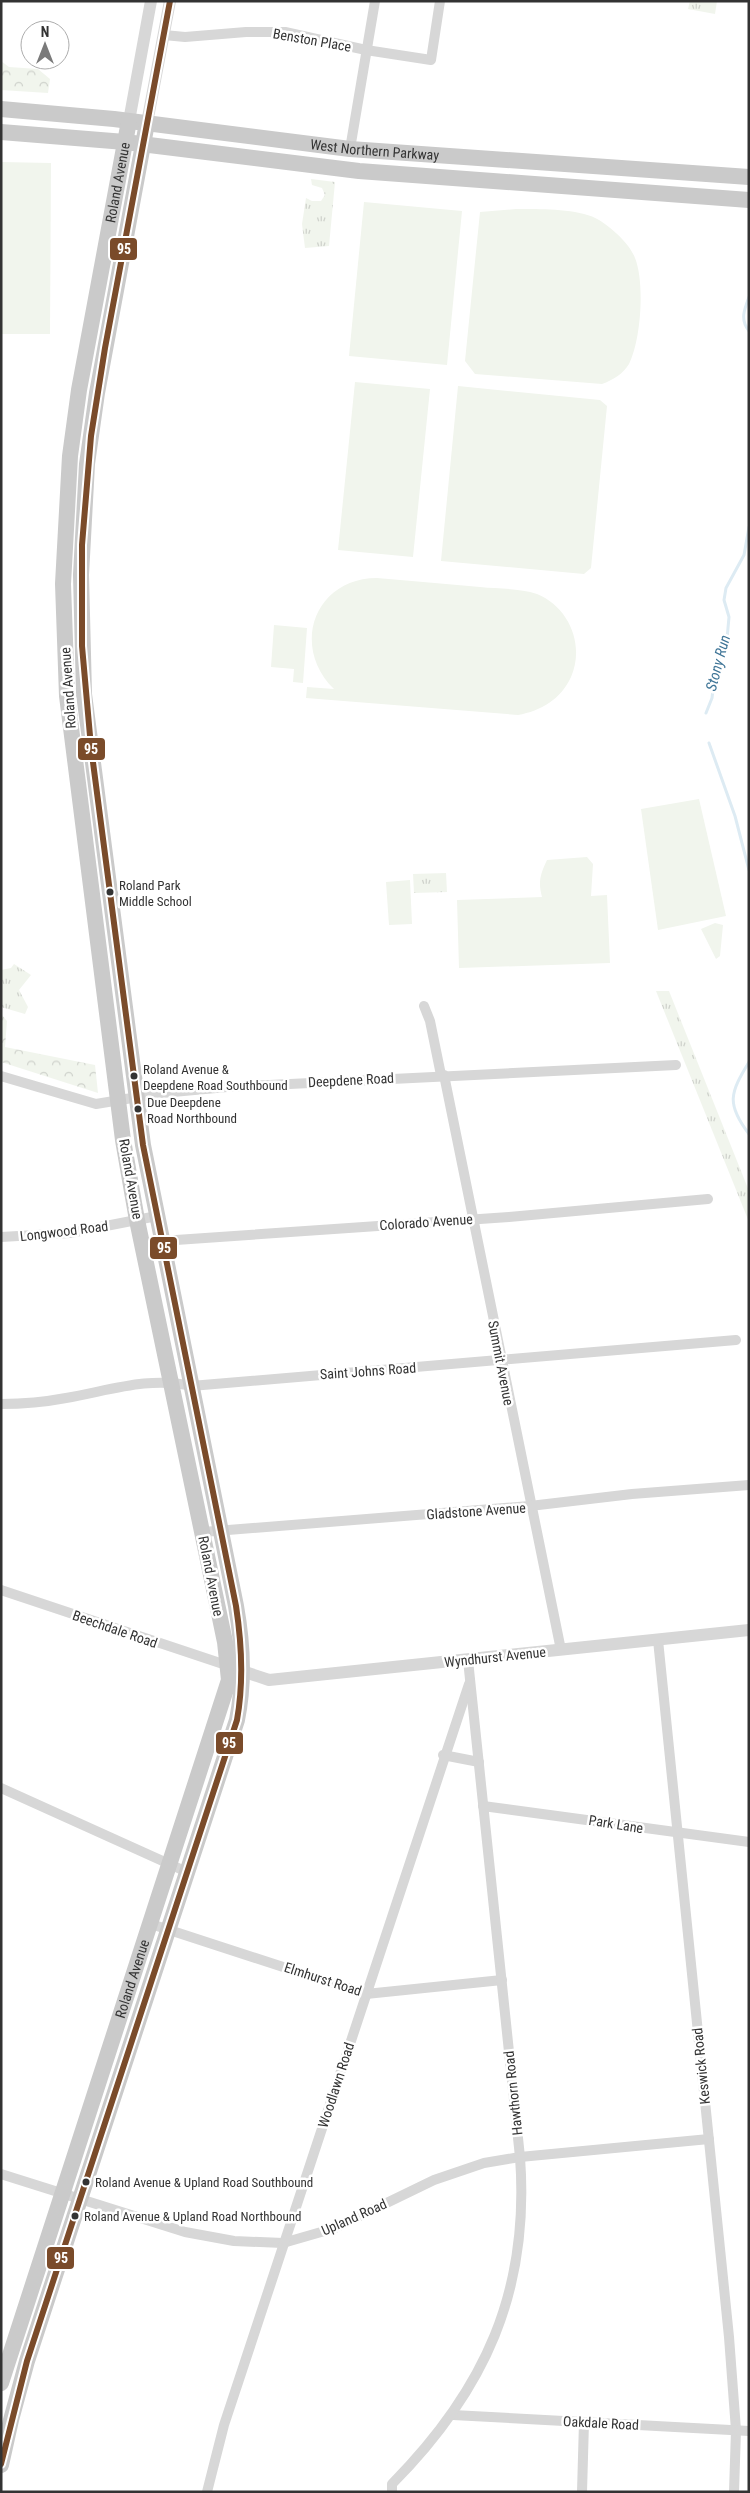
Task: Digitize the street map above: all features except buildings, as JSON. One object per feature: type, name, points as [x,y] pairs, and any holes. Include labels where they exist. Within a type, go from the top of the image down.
[{"type":"main road","name":"West Northern Parkway","points":[[1,109],[147,123],[350,149],[749,177]]},
{"type":"main road","name":"Roland Avenue","points":[[1,2383],[61,2194],[227,1690],[236,1669],[203,1532],[137,1220],[118,1101],[67,696],[63,584],[67,489],[75,415],[129,121]]},
{"type":"main road","name":"Roland Avenue","points":[[1,2465],[6,2419],[35,2337],[169,1930],[236,1720],[236,1669],[241,1634],[162,1243],[136,1098],[84,694],[81,575],[84,504],[91,436],[147,123]]},
{"type":"main road","name":"West Northern Parkway","points":[[1,132],[125,142],[359,171],[749,200]]},
{"type":"street","name":"Roland Avenue","points":[[129,121],[151,1]]},
{"type":"street","name":"Roland Avenue","points":[[147,123],[170,1]]},
{"type":"street","points":[[350,149],[375,1]]},
{"type":"street","name":"Benston Place","points":[[164,35],[185,37],[246,32],[285,32],[366,50],[430,60],[440,1]]},
{"type":"street","name":"Summit Avenue","points":[[424,1006],[430,1022],[443,1075],[561,1650]]},
{"type":"street","name":"Deepdene Road","points":[[1,1076],[96,1104],[227,1088],[443,1075],[676,1065]]},
{"type":"street","name":"Colorado Avenue","points":[[144,1247],[176,1240],[472,1219],[708,1199]]},
{"type":"street","name":"Longwood Road","points":[[1,1237],[70,1233],[157,1216]]},
{"type":"street","name":"Saint Johns Road","points":[[1,1404],[30,1403],[150,1382],[172,1382],[191,1386],[501,1362],[736,1340]]},
{"type":"street","name":"Gladstone Avenue","points":[[203,1532],[530,1506],[632,1494],[749,1485]]},
{"type":"street","name":"Beechdale Road","points":[[1,1590],[236,1669]]},
{"type":"street","name":"Wyndhurst Avenue","points":[[236,1669],[269,1680],[749,1630]]},
{"type":"street","name":"Keswick Road","points":[[658,1640],[676,1833],[709,2139],[736,2430],[734,2492]]},
{"type":"street","name":"Hawthorn Road","points":[[392,2488],[453,2415],[480,2368],[499,2324],[511,2284],[521,2222],[520,2157],[468,1660]]},
{"type":"street","name":"Woodlawn Road","points":[[207,2492],[224,2425],[470,1680]]},
{"type":"street","points":[[444,1755],[479,1762]]},
{"type":"street","points":[[1,1788],[187,1872]]},
{"type":"street","name":"Park Lane","points":[[483,1806],[749,1842]]},
{"type":"street","name":"Elmhurst Road","points":[[150,1924],[366,1994],[502,1980]]},
{"type":"street","name":"Upland Road","points":[[1,2174],[185,2232],[234,2240],[283,2243],[335,2228],[402,2194],[452,2174],[484,2164],[520,2157],[709,2139]]},
{"type":"street","name":"Oakdale Road","points":[[453,2415],[749,2431]]},
{"type":"street","points":[[582,2492],[584,2422]]},
{"type":"street","points":[[383,2492],[392,2488]]},
{"type":"green space","points":[[690,1],[717,1],[715,14],[688,9]]},
{"type":"green space","points":[[1,61],[9,67],[20,68],[20,70],[39,70],[50,79],[48,93],[1,90]]},
{"type":"green space","points":[[1,162],[51,163],[50,334],[1,334]]},
{"type":"green space","points":[[311,179],[335,182],[329,246],[305,248],[302,224],[306,198],[312,201],[321,201],[325,195],[322,188],[312,185]]},
{"type":"green space","points":[[364,202],[462,211],[447,365],[349,356]]},
{"type":"green space","points":[[516,209],[570,211],[591,216],[615,232],[633,253],[640,282],[639,327],[629,364],[614,379],[602,384],[475,374],[465,361],[480,212]]},
{"type":"green space","points":[[355,382],[430,389],[413,557],[338,550]]},
{"type":"green space","points":[[458,386],[600,400],[607,406],[591,568],[584,574],[441,561]]},
{"type":"green space","points":[[377,578],[517,590],[537,594],[548,600],[566,618],[575,640],[575,665],[567,685],[549,703],[518,715],[306,698],[307,687],[334,689],[321,672],[313,654],[312,635],[316,617],[325,602],[338,589],[356,581]]},
{"type":"green space","points":[[274,625],[307,628],[303,683],[293,682],[294,669],[271,667]]},
{"type":"green space","points":[[699,799],[726,916],[658,930],[641,809]]},
{"type":"green space","points":[[587,857],[593,864],[591,896],[607,895],[610,963],[459,968],[457,900],[542,897],[540,878],[547,860]]},
{"type":"green space","points":[[446,873],[447,892],[414,893],[413,874]]},
{"type":"green space","points":[[410,880],[412,924],[389,925],[386,882]]},
{"type":"green space","points":[[715,923],[723,925],[720,956],[716,959],[701,929]]},
{"type":"green space","points":[[14,964],[31,975],[19,990],[28,1007],[25,1014],[1,1007],[1,970],[11,968]]},
{"type":"green space","points":[[656,991],[669,991],[749,1191],[749,1222]]},
{"type":"green space","points":[[1,1014],[7,1021],[5,1047],[95,1065],[98,1093],[1,1062]]},
{"type":"waterway","name":"Stony Run","points":[[749,297],[744,311],[744,323],[749,331]]},
{"type":"waterway","name":"Stony Run","points":[[706,713],[712,698],[716,666],[727,639],[729,617],[724,600],[726,588],[744,555],[749,527]]},
{"type":"waterway","name":"Stony Run","points":[[709,743],[735,816],[749,870]]},
{"type":"waterway","name":"Stony Run","points":[[749,1062],[738,1082],[733,1098],[737,1114],[749,1134]]},
{"type":"transit line","name":"95","points":[[1,2464],[27,2361],[237,1720],[241,1691],[241,1649],[236,1606],[143,1145],[91,747],[82,646],[82,545],[91,436],[105,348],[170,1]]},
{"type":"place","name":"Roland Park Middle School","points":[[110,892]]},
{"type":"place","name":"Roland Avenue & Deepdene Road Southbound","points":[[134,1076]]},
{"type":"place","name":"Due Deepdene Road Northbound","points":[[138,1109]]},
{"type":"place","name":"Roland Avenue & Upland Road Southbound","points":[[86,2182]]},
{"type":"place","name":"Roland Avenue & Upland Road Northbound","points":[[75,2216]]}]
